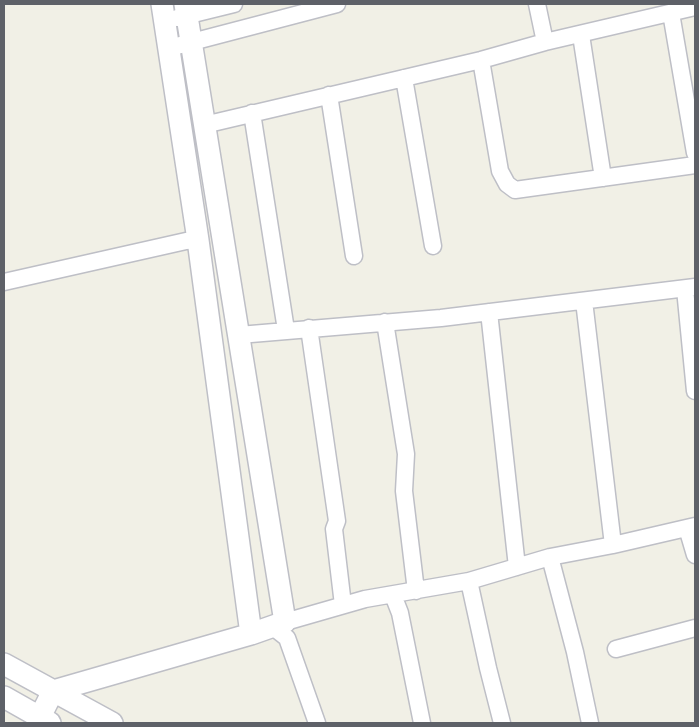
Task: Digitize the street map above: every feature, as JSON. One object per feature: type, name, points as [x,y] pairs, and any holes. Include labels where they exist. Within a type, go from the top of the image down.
[{"type":"street","points":[[234,4],[164,12],[198,240],[251,634]]},
{"type":"street","points":[[169,48],[337,4]]},
{"type":"street","points":[[537,4],[545,42]]},
{"type":"street","points":[[204,125],[481,60],[545,42],[695,7]]},
{"type":"street","points":[[186,10],[239,334],[279,624],[287,638],[317,723]]},
{"type":"street","points":[[671,13],[695,154]]},
{"type":"street","points":[[581,35],[603,178]]},
{"type":"street","points":[[481,60],[500,171],[508,184],[515,190],[695,165]]},
{"type":"street","points":[[404,78],[434,246]]},
{"type":"street","points":[[329,95],[354,256]]},
{"type":"street","points":[[252,113],[286,330]]},
{"type":"street","points":[[4,282],[186,241],[198,240]]},
{"type":"street","points":[[239,334],[489,312],[690,288],[695,391]]},
{"type":"street","points":[[584,301],[612,545]]},
{"type":"street","points":[[489,312],[517,567]]},
{"type":"street","points":[[385,322],[406,454],[404,491],[416,591]]},
{"type":"street","points":[[308,328],[337,521],[334,529],[343,605]]},
{"type":"street","points":[[54,691],[251,634],[343,605],[469,581],[550,557],[691,527],[695,555]]},
{"type":"street","points":[[550,557],[575,652],[590,723]]},
{"type":"street","points":[[469,581],[502,723]]},
{"type":"street","points":[[393,595],[400,613],[422,723]]},
{"type":"street","points":[[616,648],[695,628]]},
{"type":"street","points":[[4,664],[112,723]]},
{"type":"street","points":[[4,697],[42,721],[54,691]]}]
